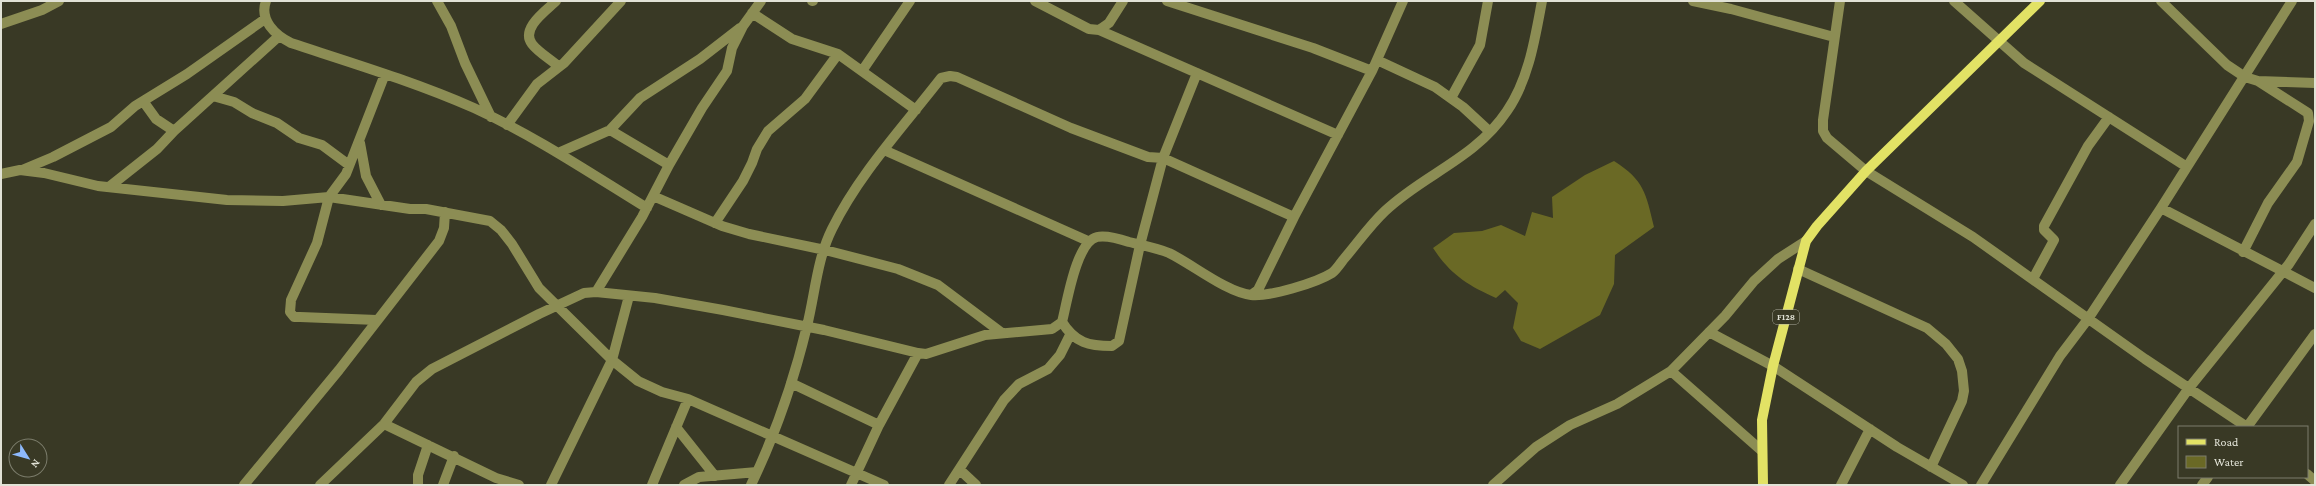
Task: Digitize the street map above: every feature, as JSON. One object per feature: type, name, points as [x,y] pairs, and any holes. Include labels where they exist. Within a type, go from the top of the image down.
[{"type":"main road","name":"F128","points":[[1763,485],[1762,420],[1773,366],[1806,241],[1817,226],[1866,171],[2040,1]]},
{"type":"street","points":[[1,24],[42,10],[59,1]]},
{"type":"street","points":[[266,1],[264,7],[265,18],[278,37],[291,43],[420,86],[491,117],[558,153],[647,208]]},
{"type":"street","points":[[556,1],[535,21],[529,37],[531,43],[558,66]]},
{"type":"street","points":[[596,292],[654,196],[669,165],[727,71],[732,48],[743,26],[761,1]]},
{"type":"street","points":[[862,71],[910,1]]},
{"type":"street","points":[[1035,1],[1089,29],[1099,30],[1338,135]]},
{"type":"street","points":[[1099,30],[1109,23],[1123,1]]},
{"type":"street","points":[[1167,1],[1313,48],[1372,71]]},
{"type":"street","points":[[1252,296],[1258,290],[1294,217],[1372,71],[1402,1]]},
{"type":"street","points":[[1451,98],[1480,45],[1488,1]]},
{"type":"street","points":[[320,485],[384,424],[416,382],[432,369],[555,306],[584,293],[596,292],[716,308],[807,326],[926,354],[985,334],[1052,329],[1062,322],[1075,269],[1082,251],[1088,241],[1098,237],[1118,239],[1169,253],[1199,272],[1252,296],[1270,295],[1332,273],[1385,211],[1430,177],[1472,150],[1506,113],[1514,99],[1529,63],[1542,1]]},
{"type":"street","points":[[1693,1],[1731,9],[1834,36]]},
{"type":"street","points":[[1840,1],[1834,36],[1823,132],[1827,138],[1866,171],[1973,237],[2088,319],[2246,426]]},
{"type":"street","points":[[1954,1],[1998,42],[2024,63],[2187,167]]},
{"type":"street","points":[[2161,1],[2223,60],[2245,77],[2258,81],[2315,83]]},
{"type":"street","points":[[1981,485],[2060,356],[2088,319],[2161,208],[2292,1]]},
{"type":"street","points":[[439,2],[451,26],[465,63],[491,117]]},
{"type":"street","points":[[507,126],[537,84],[581,46],[615,3]]},
{"type":"street","points":[[752,13],[792,39],[838,54],[916,110]]},
{"type":"street","points":[[1,174],[20,170],[53,157],[111,126],[124,114],[187,74],[265,18]]},
{"type":"street","points":[[558,153],[610,130],[640,98],[700,59],[743,26]]},
{"type":"street","points":[[109,187],[136,168],[174,131],[278,37]]},
{"type":"street","points":[[715,223],[743,181],[757,149],[768,131],[805,99],[838,54]]},
{"type":"street","points":[[1377,60],[1435,87],[1451,98],[1489,131]]},
{"type":"street","points":[[1062,322],[1070,335],[1083,343],[1112,346],[1119,341],[1140,245],[1163,158],[1197,73]]},
{"type":"street","points":[[377,320],[294,317],[290,312],[291,300],[317,243],[329,197],[346,174],[360,143],[385,74]]},
{"type":"street","points":[[751,485],[772,435],[791,383],[807,326],[818,272],[831,230],[864,175],[941,78],[950,76],[1071,128],[1148,157],[1163,158],[1294,217]]},
{"type":"street","points":[[2243,252],[2268,204],[2297,162],[2308,121],[2308,114],[2258,81]]},
{"type":"street","points":[[213,96],[234,102],[277,124],[299,138],[322,145],[349,165]]},
{"type":"street","points":[[143,101],[156,119],[174,131]]},
{"type":"street","points":[[2033,279],[2054,240],[2044,230],[2044,226],[2088,146],[2109,117]]},
{"type":"street","points":[[610,130],[669,165]]},
{"type":"street","points":[[360,143],[366,176],[381,205]]},
{"type":"street","points":[[884,150],[1088,241]]},
{"type":"street","points":[[20,170],[109,187],[227,200],[283,201],[329,197],[381,205],[445,212],[490,221],[501,230],[521,256],[539,288],[555,306],[612,360],[638,381],[662,392],[688,399],[884,485]]},
{"type":"street","points":[[654,196],[715,223],[749,234],[825,250],[898,269],[938,285],[1002,333]]},
{"type":"street","points":[[2161,208],[2282,273],[2315,288]]},
{"type":"street","points":[[244,485],[339,370],[439,241],[444,228],[445,212]]},
{"type":"street","points":[[2120,485],[2189,388],[2282,273],[2315,224]]},
{"type":"street","points":[[1493,485],[1543,442],[1570,425],[1617,404],[1671,371],[1709,332],[1754,281],[1778,259],[1806,241]]},
{"type":"street","points":[[1798,269],[1927,328],[1946,344],[1958,359],[1962,371],[1964,391],[1962,401],[1931,467]]},
{"type":"street","points":[[551,485],[612,360],[629,296]]},
{"type":"street","points":[[1709,332],[1773,366],[1870,429],[1963,485]]},
{"type":"street","points":[[2248,426],[2315,334]]},
{"type":"street","points":[[949,485],[1004,400],[1019,384],[1048,369],[1060,356],[1070,335]]},
{"type":"street","points":[[851,485],[879,425],[918,353]]},
{"type":"street","points":[[1671,371],[1762,451]]},
{"type":"street","points":[[791,383],[879,425]]},
{"type":"street","points":[[652,485],[688,399]]},
{"type":"street","points":[[384,424],[454,456],[496,478],[519,485]]},
{"type":"street","points":[[676,427],[715,476]]},
{"type":"street","points":[[1841,485],[1870,429]]},
{"type":"street","points":[[418,485],[418,475],[428,445]]},
{"type":"street","points":[[443,485],[454,456]]},
{"type":"street","points":[[960,470],[976,485]]},
{"type":"street","points":[[684,485],[699,478],[757,472]]},
{"type":"water","points":[[1614,161],[1638,181],[1646,196],[1654,227],[1615,255],[1614,284],[1600,315],[1540,349],[1521,341],[1513,328],[1518,303],[1505,290],[1496,298],[1460,278],[1446,265],[1433,248],[1454,233],[1482,231],[1501,225],[1525,236],[1532,212],[1553,218],[1552,197],[1585,175]]}]
